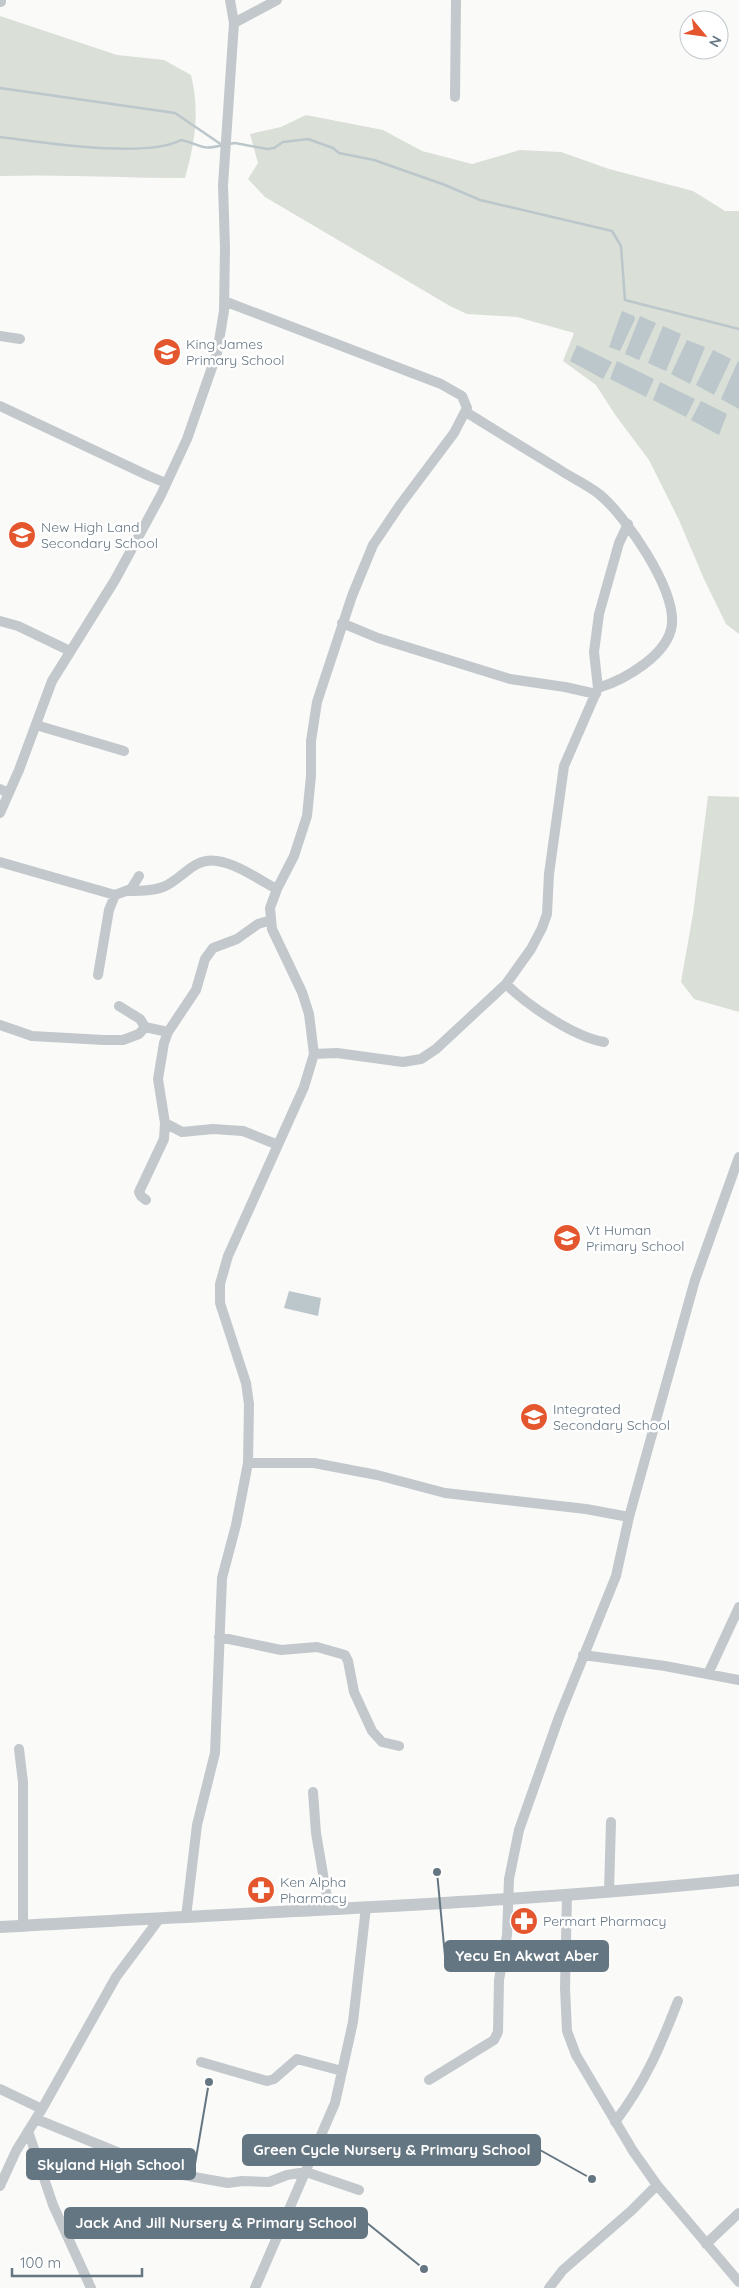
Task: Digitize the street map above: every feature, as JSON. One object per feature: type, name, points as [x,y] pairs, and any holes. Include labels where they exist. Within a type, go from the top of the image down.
[{"type":"street","points":[[0,813],[5,791],[36,725],[52,681],[139,538],[187,439],[216,353],[224,301],[223,185],[234,23],[230,0]]},
{"type":"street","points":[[234,23],[277,0]]},
{"type":"street","points":[[455,96],[456,0]]},
{"type":"street","points":[[186,1917],[197,1825],[215,1753],[222,1578],[246,1482],[248,1463],[249,1404],[246,1383],[222,1312],[220,1284],[228,1256],[304,1087],[314,1054],[307,1007],[272,929],[270,908],[305,828],[310,796],[311,741],[315,712],[342,623],[360,575],[378,538],[454,432],[466,412],[466,404],[462,396],[441,384],[224,301]]},
{"type":"street","points":[[0,336],[20,339]]},
{"type":"street","points":[[0,406],[149,476],[166,482]]},
{"type":"street","points":[[342,623],[378,638],[510,679],[597,691],[631,674],[656,654],[672,624],[670,606],[662,584],[642,543],[628,524],[599,494],[466,412]]},
{"type":"street","points":[[314,1054],[336,1053],[403,1062],[421,1059],[436,1049],[506,984],[526,956],[545,920],[549,902],[549,874],[564,766],[597,691],[594,652],[599,614],[619,543],[628,524]]},
{"type":"street","points":[[0,621],[7,621],[70,651]]},
{"type":"street","points":[[36,725],[124,751]]},
{"type":"street","points":[[0,862],[115,895],[128,891],[156,889],[164,886],[194,865],[206,861],[218,861],[231,865],[277,890]]},
{"type":"street","points":[[128,891],[139,876]]},
{"type":"street","points":[[98,976],[108,918],[115,895]]},
{"type":"street","points":[[146,1200],[139,1192],[164,1139],[165,1124],[158,1079],[168,1032],[196,990],[205,959],[213,948],[237,939],[258,924],[271,920]]},
{"type":"street","points":[[506,984],[550,1018],[592,1039],[604,1042]]},
{"type":"street","points":[[119,1006],[140,1019],[146,1027],[168,1032]]},
{"type":"street","points":[[0,1025],[32,1036],[104,1040],[128,1038],[138,1034],[146,1027]]},
{"type":"street","points":[[165,1124],[182,1132]]},
{"type":"street","points":[[164,1139],[182,1132],[213,1129],[244,1131],[278,1145]]},
{"type":"street","points":[[429,2080],[494,2040],[498,2032],[500,1967],[507,1935],[512,1858],[518,1830],[583,1655],[616,1576],[629,1518],[702,1255],[739,1157]]},
{"type":"street","points":[[248,1463],[314,1463],[377,1475],[445,1493],[586,1509],[629,1518]]},
{"type":"street","points":[[708,1674],[739,1607]]},
{"type":"street","points":[[220,1638],[281,1650],[317,1647],[345,1655],[354,1692],[372,1731],[382,1742],[399,1746]]},
{"type":"street","points":[[583,1655],[665,1666],[739,1680]]},
{"type":"street","points":[[19,1749],[24,1787],[24,1926]]},
{"type":"street","points":[[314,1792],[316,1833],[329,1909]]},
{"type":"street","points":[[609,1892],[611,1822]]},
{"type":"street","points":[[0,1928],[366,1908],[609,1892],[739,1880]]},
{"type":"street","points":[[567,1894],[565,1988],[567,2031],[576,2055],[615,2122],[657,2185],[739,2282]]},
{"type":"street","points":[[256,2288],[335,2103],[353,2022],[366,1908]]},
{"type":"street","points":[[0,2186],[16,2151],[42,2109],[116,1977],[160,1918]]},
{"type":"street","points":[[500,1967],[537,1967]]},
{"type":"street","points":[[615,2122],[635,2096],[650,2070],[678,2001]]},
{"type":"street","points":[[201,2062],[267,2081],[274,2079],[297,2060],[342,2071]]},
{"type":"street","points":[[0,2089],[42,2109]]},
{"type":"street","points":[[36,2119],[166,2172],[228,2184],[242,2181],[269,2182],[287,2175],[306,2172],[359,2190]]},
{"type":"street","points":[[28,2131],[53,2205],[91,2288]]},
{"type":"street","points":[[549,2288],[563,2270],[631,2211],[657,2185]]},
{"type":"street","points":[[706,2244],[739,2213]]},
{"type":"shaded area","points":[[0,16],[117,55],[164,60],[191,75],[196,114],[194,139],[185,178],[0,176]]},
{"type":"shaded area","points":[[306,115],[383,130],[422,151],[472,164],[520,150],[561,152],[609,169],[693,191],[725,211],[739,211],[739,634],[726,624],[704,579],[679,520],[649,460],[616,416],[596,385],[563,361],[574,333],[517,317],[467,314],[450,306],[265,197],[248,179],[258,163],[250,134],[281,127]]},
{"type":"shaded area","points":[[622,311],[634,316],[635,319],[620,351],[609,347]]},
{"type":"shaded area","points":[[640,316],[656,323],[639,360],[625,354]]},
{"type":"shaded area","points":[[663,326],[681,334],[666,371],[648,363]]},
{"type":"shaded area","points":[[687,340],[705,347],[690,384],[671,374]]},
{"type":"shaded area","points":[[577,345],[612,362],[603,379],[570,361]]},
{"type":"shaded area","points":[[713,350],[731,359],[714,395],[696,385]]},
{"type":"shaded area","points":[[617,361],[654,379],[646,397],[610,379]]},
{"type":"shaded area","points":[[739,362],[739,409],[721,399]]},
{"type":"shaded area","points":[[660,382],[695,399],[686,417],[653,400]]},
{"type":"shaded area","points":[[701,401],[727,414],[719,435],[691,420]]},
{"type":"shaded area","points":[[708,796],[739,797],[739,1012],[694,999],[681,982],[693,914]]},
{"type":"shaded area","points":[[289,1291],[321,1298],[318,1316],[284,1308]]},
{"type":"waterway","points":[[0,88],[175,113],[222,145]]},
{"type":"waterway","points":[[0,137],[93,148],[119,149],[165,146],[181,140],[205,147],[224,145]]},
{"type":"waterway","points":[[229,144],[235,143],[267,149],[274,148],[283,142],[308,139],[333,148],[339,153],[374,160],[445,185],[480,200],[612,231],[621,246],[625,300],[739,329]]},
{"type":"place","name":"King James Primary School","points":[[167,352]]},
{"type":"place","name":"New High Land Secondary School","points":[[22,535]]},
{"type":"place","name":"Vt Human Primary School","points":[[567,1238]]},
{"type":"place","name":"Integrated Secondary School","points":[[534,1417]]},
{"type":"place","name":"Yecu En Akwat Aber","points":[[437,1872]]},
{"type":"place","name":"Ken Alpha Pharmacy","points":[[261,1890]]},
{"type":"place","name":"Permart Pharmacy","points":[[524,1921]]},
{"type":"place","name":"Skyland High School","points":[[209,2082]]},
{"type":"place","name":"Green Cycle Nursery & Primary School","points":[[592,2179]]},
{"type":"place","name":"Jack And Jill Nursery & Primary School","points":[[424,2269]]}]
